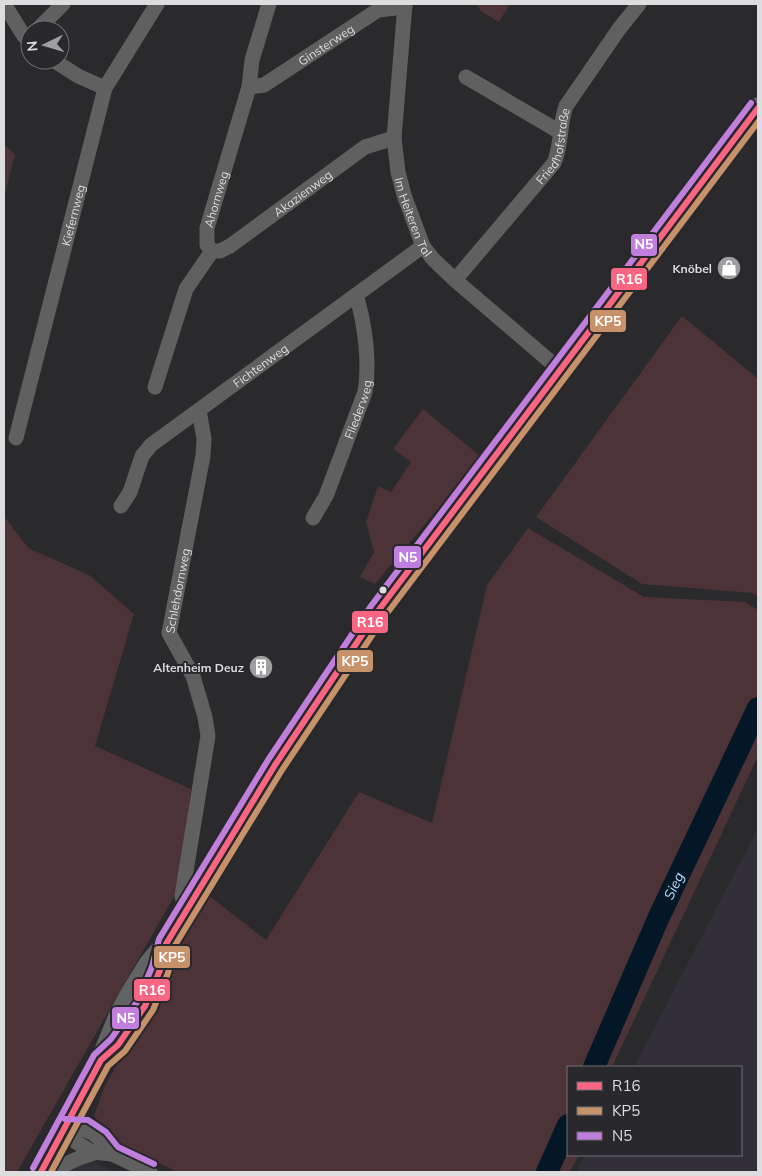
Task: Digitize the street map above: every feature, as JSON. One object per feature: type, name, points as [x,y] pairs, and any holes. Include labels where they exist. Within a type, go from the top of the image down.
[{"type":"main road","points":[[41,1172],[101,1060],[118,1045],[145,1006],[160,970],[166,944],[275,765],[378,611],[758,108]]},
{"type":"street","points":[[4,4],[20,24]]},
{"type":"street","points":[[47,20],[63,4]]},
{"type":"street","name":"Kiefernweg","points":[[16,438],[105,88],[157,4]]},
{"type":"street","name":"Ahornweg","points":[[212,251],[207,245],[207,228],[249,87],[252,60],[269,4]]},
{"type":"street","name":"Friedhofstraße","points":[[456,280],[554,163],[559,152],[560,132],[566,106],[619,29],[639,4]]},
{"type":"street","name":"Ginsterweg","points":[[249,87],[264,85],[378,10],[405,5]]},
{"type":"street","name":"Im Heiteren Tal","points":[[405,5],[394,138],[398,172],[404,195],[423,246],[433,259],[456,280],[560,370]]},
{"type":"street","points":[[69,70],[105,88]]},
{"type":"street","points":[[466,77],[560,132]]},
{"type":"street","name":"Akazienweg","points":[[212,251],[220,251],[230,246],[365,147],[394,138]]},
{"type":"street","name":"Fichtenweg","points":[[121,506],[130,492],[142,456],[151,445],[423,246]]},
{"type":"street","points":[[155,387],[186,288],[212,251]]},
{"type":"street","name":"Fliederweg","points":[[313,518],[333,480],[365,392],[367,381],[365,343],[361,309],[356,295]]},
{"type":"street","name":"Schlehdornweg","points":[[186,911],[182,896],[208,736],[205,717],[193,676],[169,633],[203,456],[204,439],[199,410]]},
{"type":"street","points":[[65,1128],[84,1128],[100,1138],[105,1153]]},
{"type":"street","points":[[56,1172],[62,1166],[76,1159],[105,1153],[150,1172]]},
{"type":"shaded area","points":[[476,4],[510,4],[499,22],[482,12]]},
{"type":"shaded area","points":[[4,144],[15,155],[4,197]]},
{"type":"shaded area","points":[[682,316],[758,377],[758,596],[752,593],[642,584],[536,517]]},
{"type":"shaded area","points":[[423,409],[480,456],[375,584],[360,577],[374,552],[366,522],[378,486],[391,492],[411,462],[393,449]]},
{"type":"shaded area","points":[[4,516],[28,548],[89,575],[134,614],[95,746],[191,789],[179,888],[17,1172],[4,1172]]},
{"type":"shaded area","points":[[528,528],[644,597],[745,602],[758,610],[758,756],[612,1066],[567,1066],[567,1156],[578,1156],[570,1172],[177,1172],[115,1141],[94,1116],[104,1088],[208,895],[266,940],[359,792],[432,823],[487,585]]},
{"type":"shaded area","points":[[758,828],[758,1172],[576,1172],[584,1156],[742,1156],[742,1066],[635,1066]]},
{"type":"shaded area","points":[[78,1154],[116,1172],[67,1172]]},
{"type":"waterway","name":"Sieg","points":[[594,1066],[658,919],[758,708]]},
{"type":"waterway","name":"Sieg","points":[[547,1172],[567,1127]]},
{"type":"transit line","name":"N5","points":[[33,1168],[94,1055],[111,1039],[137,1002],[152,967],[159,939],[268,760],[371,606],[751,103]]},
{"type":"transit line","name":"R16","points":[[41,1172],[101,1060],[118,1045],[145,1006],[160,970],[166,944],[275,765],[378,611],[758,108]]},
{"type":"transit line","name":"KP5","points":[[51,1172],[108,1066],[125,1051],[153,1010],[168,973],[174,947],[282,770],[385,616],[758,122]]},
{"type":"transit line","name":"N5","points":[[65,1119],[88,1120],[106,1132],[118,1147],[154,1164]]},
{"type":"place","name":"Knöbel","points":[[729,268]]},
{"type":"place","name":"Altenheim Deuz","points":[[261,667]]}]
